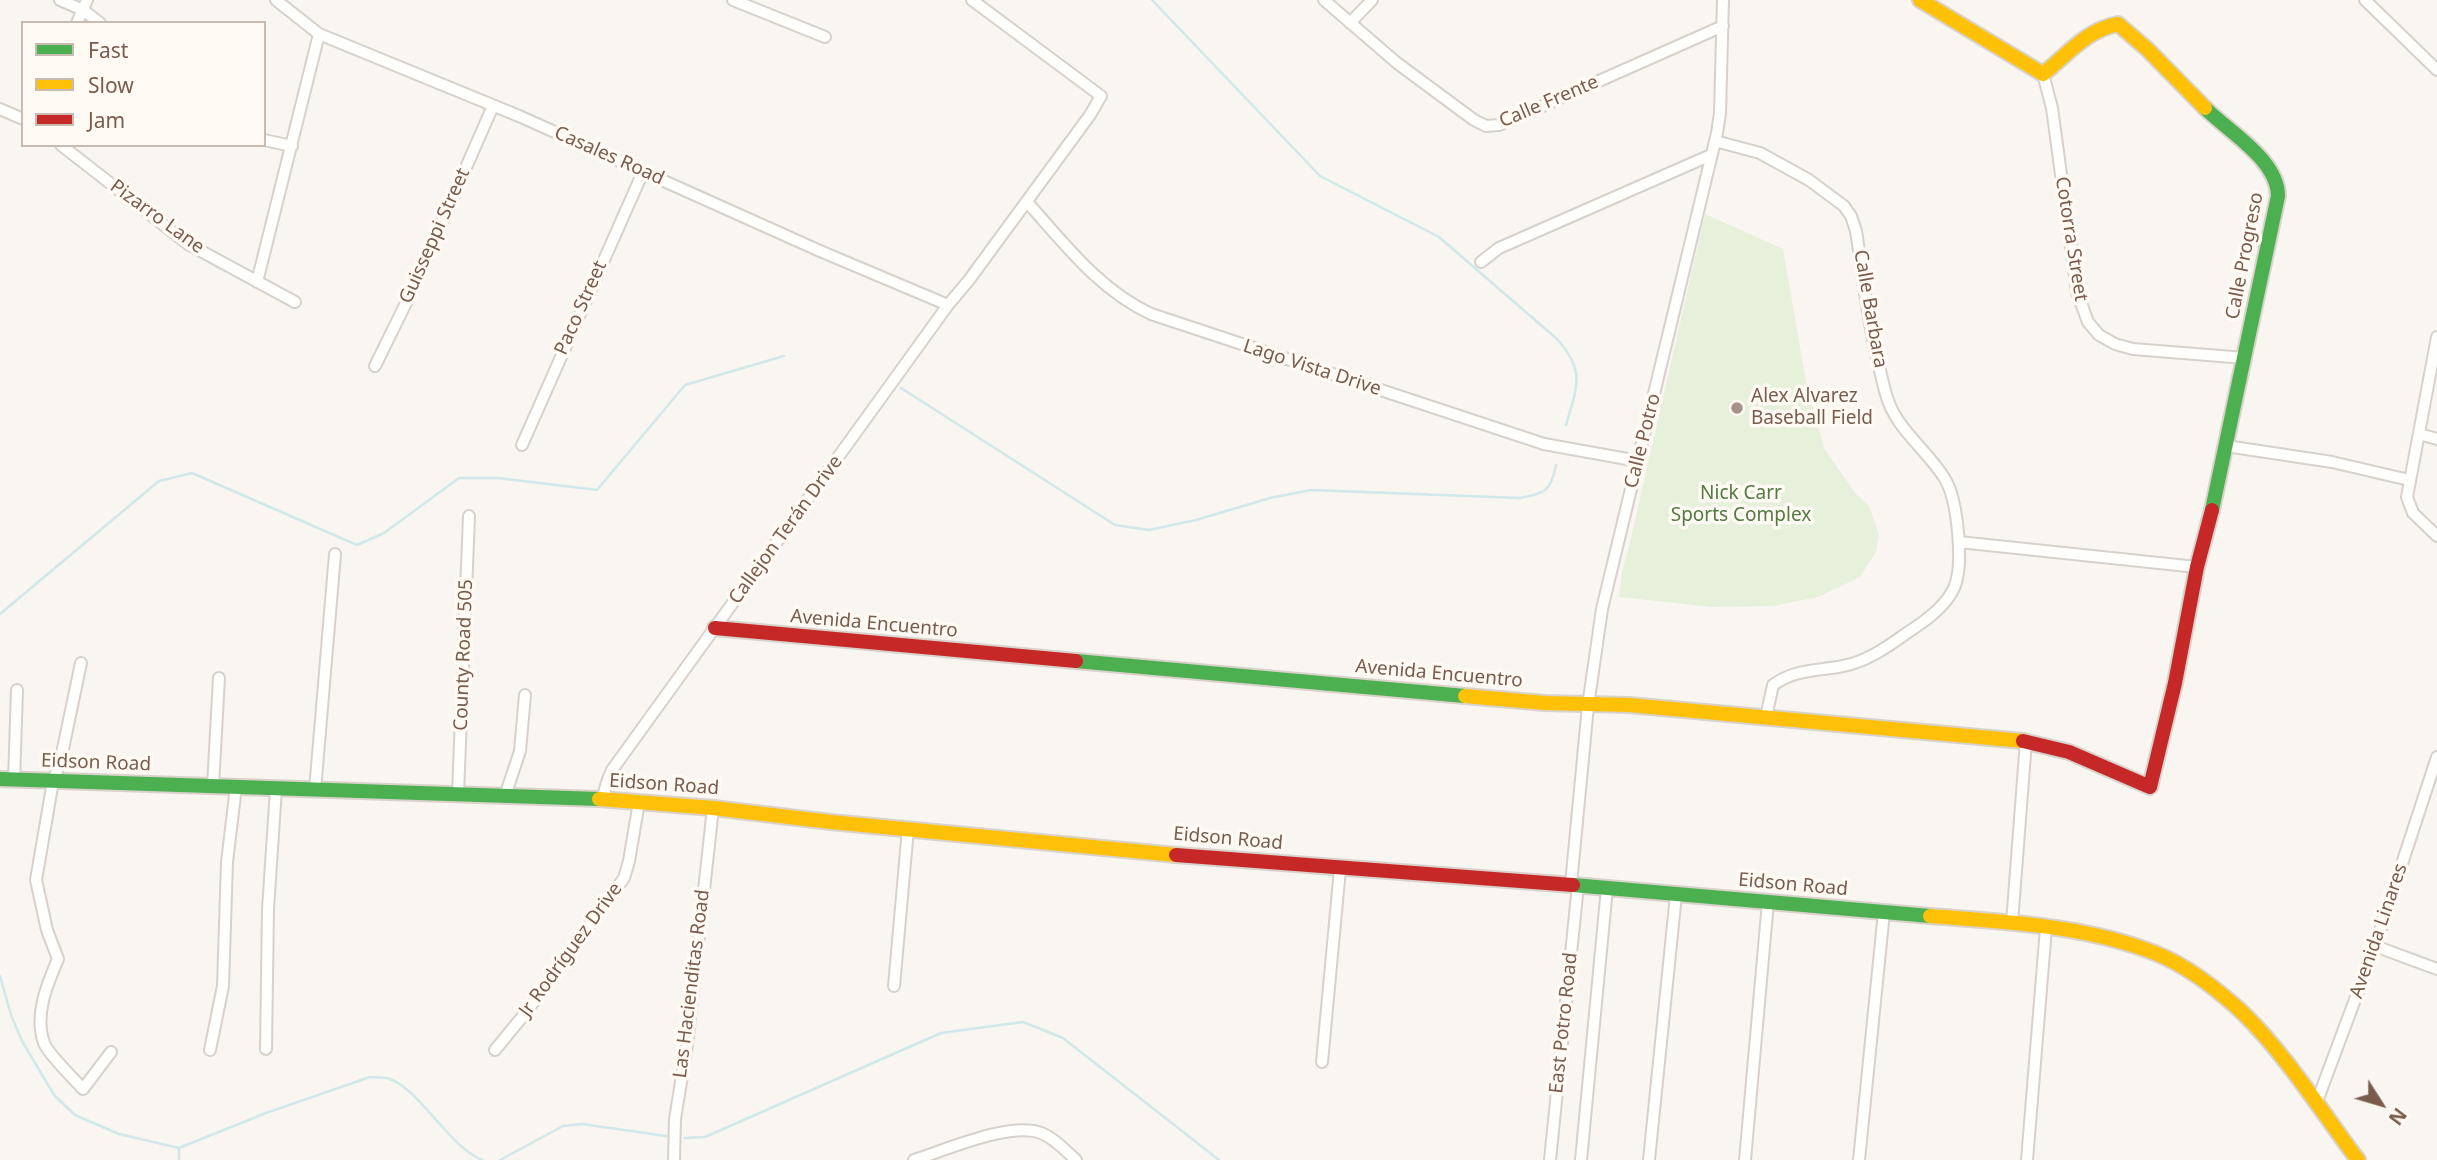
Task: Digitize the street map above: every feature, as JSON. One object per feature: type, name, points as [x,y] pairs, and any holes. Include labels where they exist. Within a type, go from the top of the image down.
[{"type":"street","points":[[60,0],[85,5],[98,21]]},
{"type":"street","name":"Casales Road","points":[[276,0],[319,34],[493,106],[948,304]]},
{"type":"street","points":[[733,0],[825,37]]},
{"type":"street","points":[[757,11],[763,0]]},
{"type":"street","name":"Callejon Terán Drive","points":[[602,800],[612,770],[948,304],[1090,116],[1101,96],[972,0]]},
{"type":"street","name":"Calle Frente","points":[[1324,0],[1430,88],[1463,113],[1486,126],[1511,120],[1723,26]]},
{"type":"street","points":[[1350,23],[1372,0]]},
{"type":"street","name":"Calle Potro","points":[[1575,884],[1588,706],[1602,609],[1715,141],[1720,113],[1723,0]]},
{"type":"street","points":[[1920,0],[2043,74]]},
{"type":"street","points":[[2365,0],[2437,70]]},
{"type":"street","points":[[78,21],[85,5]]},
{"type":"street","name":"Calle Progreso","points":[[2043,74],[2089,36],[2109,25],[2118,24],[2268,165],[2278,184],[2278,196],[2245,358],[2150,787]]},
{"type":"street","points":[[257,282],[319,34]]},
{"type":"street","name":"Cotorra Street","points":[[2043,74],[2053,116],[2077,292],[2088,322],[2099,335],[2115,344],[2133,349],[2245,358]]},
{"type":"street","name":"Guisseppi Street","points":[[375,366],[409,297],[493,106]]},
{"type":"street","points":[[0,109],[21,118]]},
{"type":"street","points":[[266,140],[292,146]]},
{"type":"street","name":"Calle Barbara","points":[[1715,141],[1744,148],[1777,161],[1835,198],[1852,216],[1870,332],[1886,393],[1900,423],[1947,481],[1959,542],[1958,572],[1954,588],[1943,604],[1903,636],[1874,654],[1846,666],[1801,671],[1786,676],[1773,685],[1766,717]]},
{"type":"street","name":"Pizarro Lane","points":[[64,147],[188,244],[295,302]]},
{"type":"street","points":[[1481,262],[1499,248],[1711,155]]},
{"type":"street","name":"Paco Street","points":[[522,445],[643,172]]},
{"type":"street","name":"Lago Vista Drive","points":[[1027,202],[1108,288],[1128,303],[1151,314],[1544,444],[1638,461]]},
{"type":"street","points":[[2437,337],[2407,497],[2413,513],[2437,536]]},
{"type":"street","points":[[2419,434],[2437,439]]},
{"type":"street","points":[[2226,446],[2332,462],[2409,480]]},
{"type":"street","name":"County Road 505","points":[[458,794],[469,516]]},
{"type":"street","points":[[1959,542],[2197,567]]},
{"type":"street","points":[[314,790],[335,554]]},
{"type":"street","name":"Avenida Encuentro","points":[[715,628],[1028,658],[1588,706],[1629,705],[2026,741],[2069,751],[2150,787]]},
{"type":"street","points":[[80,663],[60,763],[53,781],[36,880],[47,930],[58,959],[46,987],[40,1018],[44,1045],[83,1088],[111,1052]]},
{"type":"street","points":[[213,786],[219,678]]},
{"type":"street","points":[[7,779],[17,690]]},
{"type":"street","points":[[505,796],[520,751],[525,695]]},
{"type":"street","points":[[2012,923],[2026,741]]},
{"type":"street","name":"Avenida Linares","points":[[2316,1104],[2375,946],[2437,757]]},
{"type":"street","name":"Eidson Road","points":[[7,779],[639,802],[1340,869],[1575,884],[2012,923],[2094,934],[2156,953],[2196,974],[2221,993],[2256,1026],[2358,1160]]},
{"type":"street","points":[[210,1050],[223,986],[227,862],[236,788]]},
{"type":"street","points":[[266,1049],[268,909],[276,789]]},
{"type":"street","name":"Jr Rodríguez Drive","points":[[495,1049],[527,1011],[624,878],[639,802]]},
{"type":"street","name":"Las Hacienditas Road","points":[[674,1160],[675,1119],[687,1045],[713,808]]},
{"type":"street","points":[[894,986],[908,829]]},
{"type":"street","points":[[1322,1062],[1340,869]]},
{"type":"street","name":"East Potro Road","points":[[1550,1160],[1575,884]]},
{"type":"street","points":[[1581,1160],[1607,888]]},
{"type":"street","points":[[1649,1160],[1676,895]]},
{"type":"street","points":[[1745,1160],[1768,902]]},
{"type":"street","points":[[1859,1160],[1884,912]]},
{"type":"street","points":[[2027,1160],[2046,928]]},
{"type":"street","points":[[2375,946],[2437,969]]},
{"type":"street","points":[[914,1160],[1007,1131],[1025,1129],[1043,1133],[1076,1160]]},
{"type":"green space","name":"Nick Carr Sports Complex","points":[[1705,214],[1783,249],[1806,382],[1824,448],[1855,493],[1869,506],[1879,534],[1876,552],[1860,577],[1818,597],[1773,606],[1712,607],[1619,597],[1622,571]]},
{"type":"waterway","points":[[1152,0],[1320,176],[1439,237],[1557,339],[1566,350],[1575,370],[1576,390],[1566,425]]},
{"type":"waterway","points":[[0,614],[159,481],[192,473],[357,545],[384,533],[459,478],[498,478],[597,490],[685,385],[784,356]]},
{"type":"waterway","points":[[901,388],[1115,525],[1149,530],[1311,490],[1520,498],[1546,489],[1556,465]]},
{"type":"waterway","points":[[0,976],[22,1041],[54,1095],[75,1115],[119,1134],[179,1148],[266,1113],[370,1077],[385,1078],[399,1083],[458,1144],[483,1160]]},
{"type":"waterway","points":[[685,1138],[705,1137],[941,1033],[1023,1022],[1063,1038],[1219,1160]]},
{"type":"waterway","points":[[500,1160],[563,1126],[582,1124],[666,1136]]},
{"type":"waterway","points":[[179,1148],[179,1160]]},
{"type":"traffic: fast","points":[[2205,108],[2261,159],[2276,183],[2278,196],[2212,510]]},
{"type":"traffic: fast","points":[[1076,661],[1465,696]]},
{"type":"traffic: fast","points":[[0,779],[599,799]]},
{"type":"traffic: fast","points":[[1573,885],[1930,916]]},
{"type":"traffic: slow","points":[[1920,0],[2043,74],[2087,37],[2118,24],[2147,49],[2205,108]]},
{"type":"traffic: slow","points":[[1465,696],[1545,703],[1629,705],[2023,741]]},
{"type":"traffic: slow","points":[[599,799],[1176,855]]},
{"type":"traffic: slow","points":[[1930,916],[2015,923],[2100,936],[2155,953],[2179,964],[2223,995],[2259,1029],[2289,1065],[2358,1160]]},
{"type":"traffic: jam","points":[[2023,741],[2069,752],[2150,787],[2175,683],[2197,567],[2212,510]]},
{"type":"traffic: jam","points":[[715,628],[1076,661]]},
{"type":"traffic: jam","points":[[1176,855],[1573,885]]},
{"type":"place","name":"Alex Alvarez Baseball Field","points":[[1737,408]]}]
